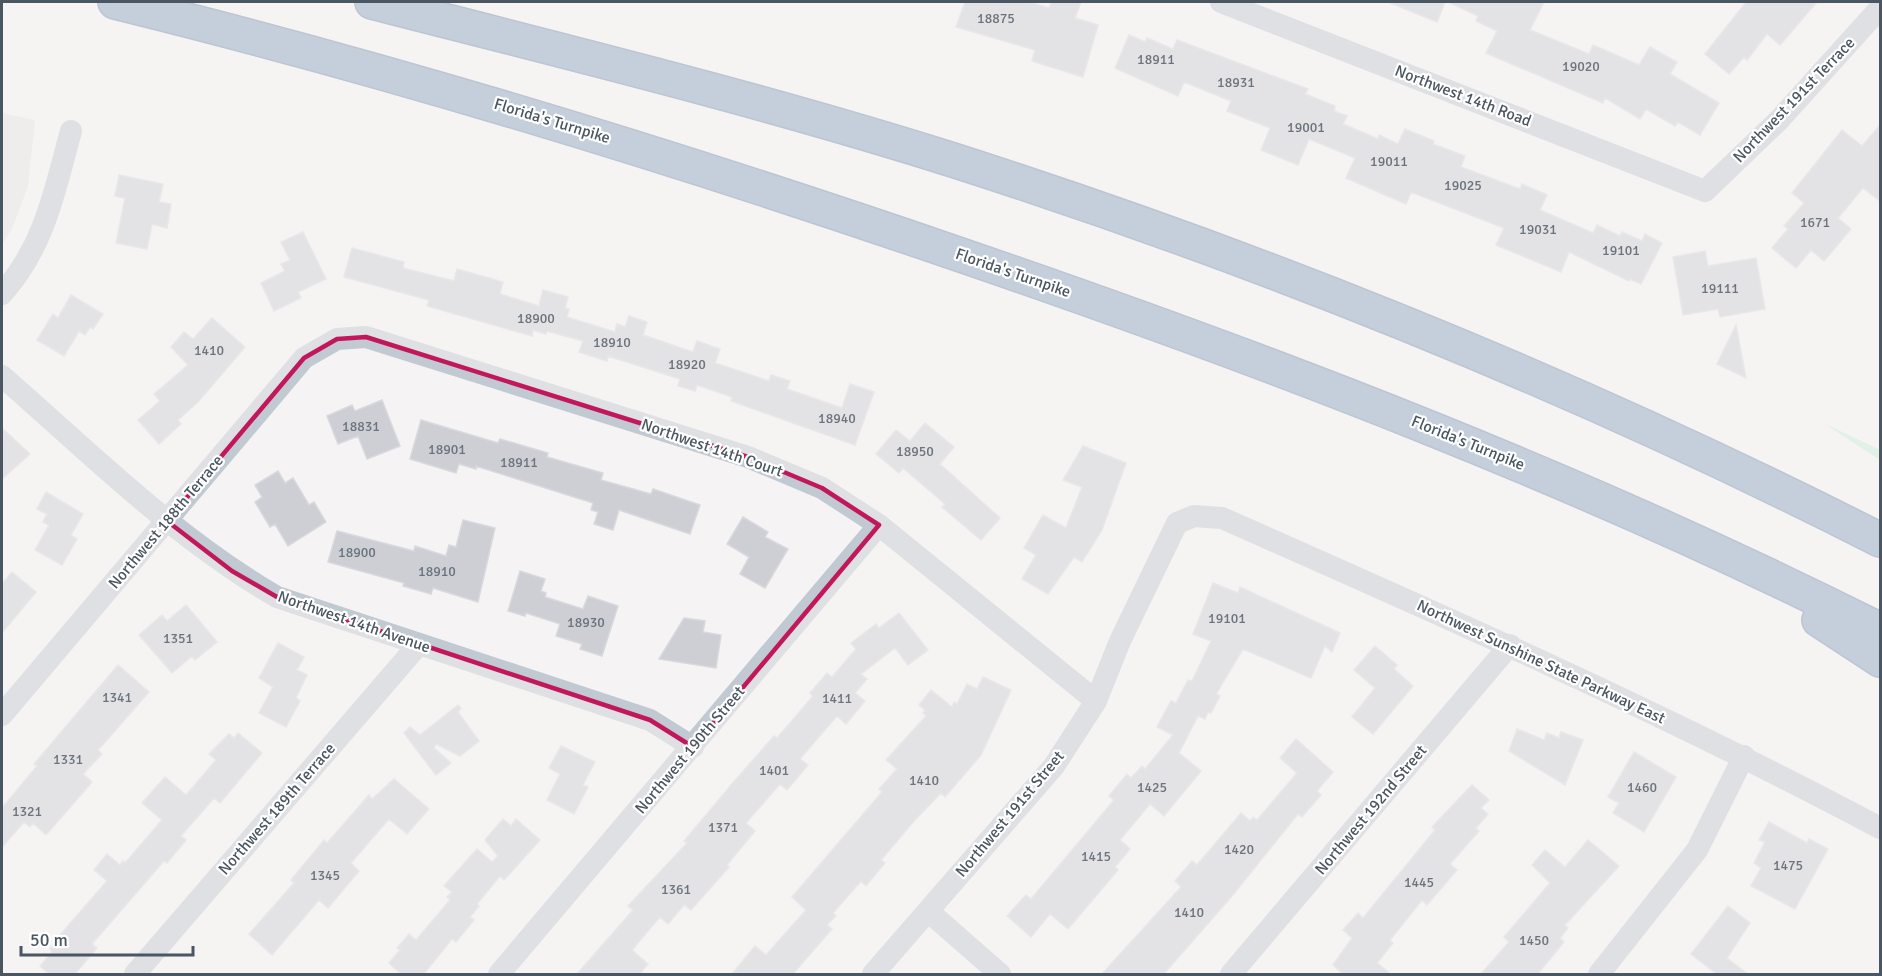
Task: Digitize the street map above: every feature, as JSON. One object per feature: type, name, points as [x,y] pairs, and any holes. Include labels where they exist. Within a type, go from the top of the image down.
[{"type":"highway","name":"Florida's Turnpike","points":[[115,2],[320,54],[566,125],[1086,297],[1331,387],[1509,459],[1707,546],[1881,630]]},
{"type":"highway","points":[[372,2],[767,105],[956,161],[1161,231],[1312,286],[1512,366],[1681,442],[1881,540]]},
{"type":"highway","points":[[1707,546],[1881,660]]},
{"type":"street","name":"Northwest 14th Road","points":[[1221,2],[1705,191]]},
{"type":"street","name":"Northwest 191st Terrace","points":[[1705,191],[1780,119],[1881,8]]},
{"type":"street","points":[[2,294],[18,276],[40,238],[71,131]]},
{"type":"street","name":"Northwest 14th Court","points":[[337,339],[366,337],[747,457],[822,488],[879,525],[1096,700]]},
{"type":"street","name":"Northwest 188th Terrace","points":[[2,715],[304,358],[337,339]]},
{"type":"street","name":"Northwest 14th Avenue","points":[[2,376],[167,521],[232,571],[276,597],[650,720],[693,747]]},
{"type":"street","name":"Northwest Sunshine State Parkway East","points":[[1194,516],[1222,518],[1510,645],[1744,756],[1881,828]]},
{"type":"street","name":"Northwest 191st Street","points":[[873,975],[1054,766],[1096,700],[1120,641],[1177,523],[1194,516]]},
{"type":"street","name":"Northwest 190th Street","points":[[499,975],[879,525]]},
{"type":"street","name":"Northwest 189th Terrace","points":[[135,975],[419,644]]},
{"type":"street","name":"Northwest 192nd Street","points":[[1231,975],[1510,645]]},
{"type":"street","points":[[1599,975],[1697,850],[1744,756]]},
{"type":"street","points":[[928,910],[1000,975]]},
{"type":"highlighted area","points":[[366,337],[748,457],[822,488],[879,525],[693,747],[650,720],[277,597],[232,571],[167,521],[304,358],[337,339]]},
{"type":"shaded area","points":[[2,113],[35,120],[28,186],[12,229],[2,244]]},
{"type":"green space","points":[[1825,424],[1880,450],[1880,460]]},
{"type":"building","points":[[965,2],[1029,2],[1049,8],[1051,2],[1081,2],[1075,18],[1098,25],[1083,77],[1032,61],[1035,50],[956,27]]},
{"type":"building","points":[[1388,2],[1445,2],[1437,22]]},
{"type":"building","points":[[1448,2],[1544,2],[1530,30],[1589,54],[1593,45],[1639,65],[1650,47],[1677,62],[1670,74],[1719,103],[1700,135],[1678,122],[1675,126],[1646,109],[1640,119],[1605,98],[1603,103],[1486,53],[1497,31],[1476,21],[1478,16]]},
{"type":"building","points":[[1746,2],[1817,2],[1780,45],[1767,34],[1747,60],[1744,57],[1729,74],[1705,54]]},
{"type":"building","points":[[1129,35],[1145,42],[1147,38],[1173,49],[1177,40],[1308,89],[1305,94],[1335,106],[1334,111],[1347,116],[1343,124],[1378,139],[1379,135],[1398,144],[1405,129],[1434,141],[1433,144],[1465,156],[1461,167],[1520,189],[1522,184],[1547,195],[1540,210],[1593,233],[1597,225],[1620,236],[1622,232],[1642,241],[1645,234],[1662,243],[1641,284],[1630,279],[1629,281],[1569,252],[1561,272],[1496,245],[1504,228],[1411,192],[1406,204],[1346,178],[1355,158],[1309,139],[1298,165],[1261,150],[1270,128],[1227,111],[1231,101],[1184,82],[1178,96],[1115,68]]},
{"type":"building","points":[[1881,124],[1881,202],[1863,188],[1838,218],[1851,229],[1824,261],[1811,250],[1796,268],[1772,248],[1788,229],[1784,226],[1804,203],[1792,193],[1842,130],[1862,146]]},
{"type":"building","points":[[119,175],[163,184],[159,202],[171,204],[167,228],[152,224],[147,249],[116,243],[125,198],[115,196]]},
{"type":"building","points":[[303,232],[326,279],[298,292],[301,298],[274,311],[261,283],[285,271],[281,264],[290,260],[281,242]]},
{"type":"building","points":[[352,248],[404,262],[403,268],[454,281],[457,269],[503,282],[500,294],[539,306],[543,290],[568,297],[565,308],[569,309],[567,317],[615,332],[617,324],[625,327],[629,316],[647,322],[643,335],[693,352],[697,341],[720,349],[715,363],[769,381],[771,375],[790,381],[787,389],[842,408],[850,384],[874,392],[855,445],[731,401],[732,397],[697,385],[695,391],[678,386],[680,379],[608,356],[607,361],[579,352],[583,341],[547,331],[546,334],[533,330],[532,336],[427,306],[429,300],[344,277]]},
{"type":"building","points":[[1705,251],[1708,266],[1756,258],[1765,309],[1720,317],[1718,309],[1683,315],[1673,257]]},
{"type":"building","points":[[71,295],[103,314],[93,329],[90,327],[85,335],[79,331],[64,356],[37,340],[53,314],[58,318]]},
{"type":"building","points":[[212,318],[245,347],[198,402],[178,420],[181,424],[159,444],[138,420],[160,401],[154,394],[188,365],[171,347],[184,332],[193,339]]},
{"type":"building","points":[[1736,325],[1746,378],[1717,364]]},
{"type":"building","points":[[382,400],[400,446],[367,459],[358,436],[338,444],[327,416],[352,405],[355,411]]},
{"type":"building","points":[[421,420],[498,443],[500,439],[548,453],[547,457],[603,473],[601,480],[651,494],[653,489],[700,505],[690,534],[619,510],[613,530],[594,524],[598,512],[591,510],[593,503],[476,466],[476,469],[459,464],[456,473],[410,459]]},
{"type":"building","points":[[925,423],[954,447],[940,464],[1000,518],[981,540],[942,507],[945,504],[903,468],[899,473],[876,454],[896,430],[910,441]]},
{"type":"building","points":[[2,428],[30,454],[2,479]]},
{"type":"building","points":[[1083,446],[1126,463],[1102,530],[1082,562],[1074,557],[1048,594],[1022,579],[1036,555],[1024,548],[1043,515],[1066,528],[1082,487],[1063,480]]},
{"type":"building","points":[[278,471],[285,483],[293,478],[309,505],[314,502],[326,522],[288,546],[275,524],[270,527],[255,502],[262,497],[255,485]]},
{"type":"building","points":[[46,492],[83,514],[71,535],[77,539],[62,565],[35,550],[49,525],[43,522],[47,514],[37,509]]},
{"type":"building","points":[[743,517],[768,532],[765,537],[788,549],[765,588],[740,574],[749,557],[727,544]]},
{"type":"building","points":[[463,520],[495,528],[478,602],[433,588],[431,594],[403,586],[404,583],[328,562],[337,531],[414,551],[415,546],[446,556],[449,545],[456,547]]},
{"type":"building","points":[[520,571],[545,579],[541,591],[546,593],[545,597],[583,609],[588,596],[618,606],[602,656],[580,649],[582,644],[556,636],[560,624],[526,613],[525,616],[508,611]]},
{"type":"building","points":[[12,572],[36,592],[2,633],[2,584]]},
{"type":"building","points":[[1213,583],[1238,593],[1240,587],[1340,633],[1332,652],[1325,646],[1311,678],[1243,649],[1216,694],[1220,696],[1211,713],[1208,712],[1205,719],[1198,716],[1179,753],[1201,771],[1164,816],[1150,804],[1120,840],[1130,849],[1115,867],[1118,870],[1068,929],[1050,914],[1031,937],[1007,916],[1026,895],[1031,899],[1114,800],[1109,796],[1127,774],[1131,778],[1142,766],[1145,769],[1173,735],[1157,727],[1171,701],[1176,703],[1188,680],[1192,681],[1211,641],[1193,634]]},
{"type":"building","points":[[186,605],[217,642],[195,660],[192,656],[172,673],[139,635],[162,615],[167,621]]},
{"type":"building","points":[[899,613],[928,650],[908,665],[895,648],[861,674],[867,679],[855,693],[865,701],[846,724],[837,716],[800,759],[808,765],[787,790],[780,784],[746,823],[755,831],[727,865],[729,867],[691,910],[684,905],[668,924],[660,917],[632,950],[648,964],[639,975],[576,975],[633,910],[628,906],[687,843],[684,841],[774,736],[777,738],[813,696],[810,693],[827,673],[832,677],[856,649],[851,643],[876,624],[879,628]]},
{"type":"building","points":[[684,618],[705,621],[703,632],[721,635],[716,668],[659,659]]},
{"type":"building","points":[[278,643],[304,657],[297,670],[307,675],[296,698],[300,701],[286,727],[259,713],[273,687],[259,678]]},
{"type":"building","points":[[1375,646],[1397,665],[1394,669],[1413,686],[1373,734],[1352,717],[1375,688],[1354,670]]},
{"type":"building","points":[[118,665],[149,692],[98,750],[102,754],[83,774],[92,782],[46,835],[33,823],[30,827],[24,822],[2,847],[2,808],[37,766],[34,764]]},
{"type":"building","points":[[983,677],[1011,690],[981,755],[945,797],[941,793],[915,820],[881,860],[885,863],[866,886],[861,881],[833,913],[836,916],[827,925],[832,929],[792,975],[731,975],[755,946],[766,955],[806,910],[792,897],[882,792],[879,789],[897,769],[886,760],[926,716],[923,713],[925,710],[919,705],[931,690],[952,707],[954,702],[957,704],[967,684],[977,689]]},
{"type":"building","points":[[458,705],[461,708],[458,712],[479,741],[460,756],[436,744],[434,748],[451,763],[436,775],[404,733],[410,727],[420,735]]},
{"type":"building","points":[[1517,729],[1544,740],[1547,733],[1559,738],[1561,732],[1583,740],[1565,785],[1509,751]]},
{"type":"building","points":[[238,733],[262,753],[220,803],[214,798],[181,836],[186,840],[167,863],[164,861],[92,944],[97,948],[74,975],[50,975],[40,966],[52,952],[50,949],[107,881],[94,870],[107,854],[120,865],[123,861],[125,863],[162,820],[142,803],[165,777],[186,795],[216,760],[209,754],[229,734],[234,738]]},
{"type":"building","points":[[1296,739],[1333,772],[1317,791],[1321,795],[1302,817],[1298,814],[1232,896],[1163,975],[1101,975],[1181,887],[1175,881],[1192,861],[1197,865],[1241,813],[1250,821],[1253,817],[1257,820],[1297,773],[1280,758]]},
{"type":"building","points":[[561,746],[595,762],[583,785],[588,787],[574,814],[547,800],[560,774],[549,768]]},
{"type":"building","points":[[1634,752],[1676,777],[1644,832],[1613,813],[1619,803],[1608,797]]},
{"type":"building","points":[[394,779],[429,809],[407,834],[389,819],[351,863],[359,871],[328,908],[319,900],[272,955],[249,934],[294,883],[291,880],[324,840],[327,843],[369,795],[372,799]]},
{"type":"building","points":[[1472,785],[1489,800],[1481,808],[1488,814],[1476,828],[1479,831],[1450,864],[1457,870],[1427,905],[1422,900],[1390,940],[1393,943],[1377,963],[1392,975],[1344,975],[1333,965],[1352,938],[1343,930],[1358,913],[1363,918],[1435,830],[1432,827]]},
{"type":"building","points":[[503,819],[511,826],[516,819],[540,840],[504,880],[500,876],[477,904],[479,906],[470,917],[474,920],[456,942],[452,939],[423,975],[402,975],[389,963],[400,950],[397,948],[409,934],[416,940],[450,900],[447,897],[452,892],[444,886],[477,849],[492,862],[498,856],[485,840]]},
{"type":"building","points":[[1769,822],[1807,843],[1809,839],[1828,849],[1795,909],[1751,886],[1761,868],[1754,863],[1765,842],[1759,840]]},
{"type":"building","points":[[1588,840],[1619,866],[1565,925],[1568,928],[1560,938],[1564,942],[1537,975],[1480,975],[1509,942],[1504,937],[1550,883],[1532,865],[1545,850],[1565,867]]},
{"type":"building","points":[[1728,906],[1750,923],[1727,958],[1749,975],[1718,975],[1691,954]]}]
